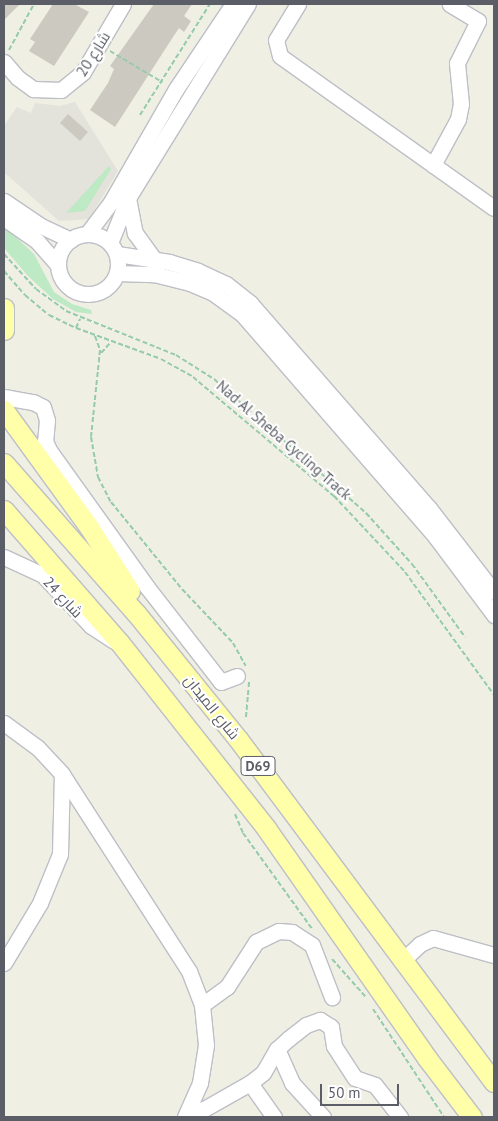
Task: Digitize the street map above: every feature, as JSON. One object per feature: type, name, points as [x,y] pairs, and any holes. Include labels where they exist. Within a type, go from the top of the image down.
[{"type":"main road","points":[[4,308],[4,330]]},
{"type":"main road","points":[[6,414],[94,535],[130,592],[136,613]]},
{"type":"main road","name":"شارع الميدان","points":[[4,463],[136,613],[244,747],[494,1082]]},
{"type":"main road","name":"D69","points":[[4,510],[120,644],[271,835],[405,1028],[472,1117]]},
{"type":"street","name":"شارع 20","points":[[6,57],[25,85],[52,92],[77,80],[123,4]]},
{"type":"street","points":[[4,218],[37,241],[58,265],[61,277],[69,288],[88,294],[106,289],[117,273],[113,248],[128,198],[182,93],[233,4]]},
{"type":"street","points":[[58,265],[63,248],[71,240],[88,234],[182,93],[248,4]]},
{"type":"street","points":[[285,24],[288,4]]},
{"type":"street","points":[[298,4],[275,44],[280,56],[494,208]]},
{"type":"street","points":[[433,165],[458,119],[461,104],[457,63],[478,21],[450,4]]},
{"type":"street","points":[[128,198],[134,233],[154,259]]},
{"type":"street","points":[[4,201],[41,226],[71,240]]},
{"type":"street","points":[[88,234],[113,248],[212,277],[250,303],[429,508],[494,592]]},
{"type":"street","points":[[117,273],[154,274],[190,283],[213,293],[243,315],[435,536],[494,615]]},
{"type":"street","points":[[4,398],[21,402],[33,402],[43,407],[47,420],[45,441],[49,450],[219,680],[226,682],[244,674]]},
{"type":"street","points":[[6,414],[21,402]]},
{"type":"street","name":"شارع 24","points":[[4,557],[43,575],[91,626],[120,644]]},
{"type":"street","points":[[4,723],[38,748],[62,774],[178,952],[202,1005],[205,1025],[205,1065],[196,1096],[186,1115]]},
{"type":"street","points":[[4,963],[40,903],[60,854],[62,774]]},
{"type":"street","points":[[202,1005],[227,987],[256,942],[279,931],[292,932],[312,945],[332,997]]},
{"type":"street","points":[[403,960],[420,944],[433,938],[494,955]]},
{"type":"street","points":[[186,1115],[204,1109],[250,1083],[263,1073],[278,1049],[306,1025],[320,1020],[327,1022],[333,1032],[336,1049],[354,1075],[375,1085],[400,1117]]},
{"type":"street","points":[[278,1049],[292,1083],[323,1117]]},
{"type":"street","points":[[250,1083],[274,1117]]},
{"type":"path","points":[[6,57],[34,4]]},
{"type":"path","points":[[140,115],[210,4]]},
{"type":"path","points":[[99,44],[162,82]]},
{"type":"path","points":[[4,254],[36,288],[81,318],[176,355],[214,379],[366,513],[412,564],[465,638]]},
{"type":"path","name":"Nad Al Sheba Cycling Track","points":[[4,271],[40,308],[76,328],[161,359],[200,382],[334,496],[405,572],[494,695]]},
{"type":"path","points":[[76,328],[81,318]]},
{"type":"path","points":[[95,336],[100,355],[91,423],[92,450],[98,477],[111,502],[158,559],[233,643],[244,674],[246,717]]},
{"type":"path","points":[[100,355],[112,342]]},
{"type":"path","points":[[235,807],[240,827],[316,935]]},
{"type":"path","points":[[327,951],[368,1000]]},
{"type":"path","points":[[371,1004],[444,1117]]},
{"type":"shaded area","points":[[75,102],[118,171],[89,219],[59,221],[4,172],[4,126],[17,107],[31,113],[35,103],[60,106]]},
{"type":"green space","points":[[109,166],[111,169],[85,211],[66,213]]},
{"type":"green space","points":[[4,226],[34,254],[54,292],[72,304],[91,310],[92,314],[76,312],[53,299],[28,276],[4,248]]},
{"type":"building","points":[[4,4],[20,4],[4,20]]},
{"type":"building","points":[[53,4],[74,4],[89,12],[54,66],[29,51],[35,42],[30,39]]},
{"type":"building","points":[[154,4],[192,4],[184,16],[191,21],[184,32],[179,28],[115,127],[90,110],[108,83],[114,69],[110,66]]},
{"type":"building","points":[[68,114],[88,132],[80,141],[60,123]]}]
